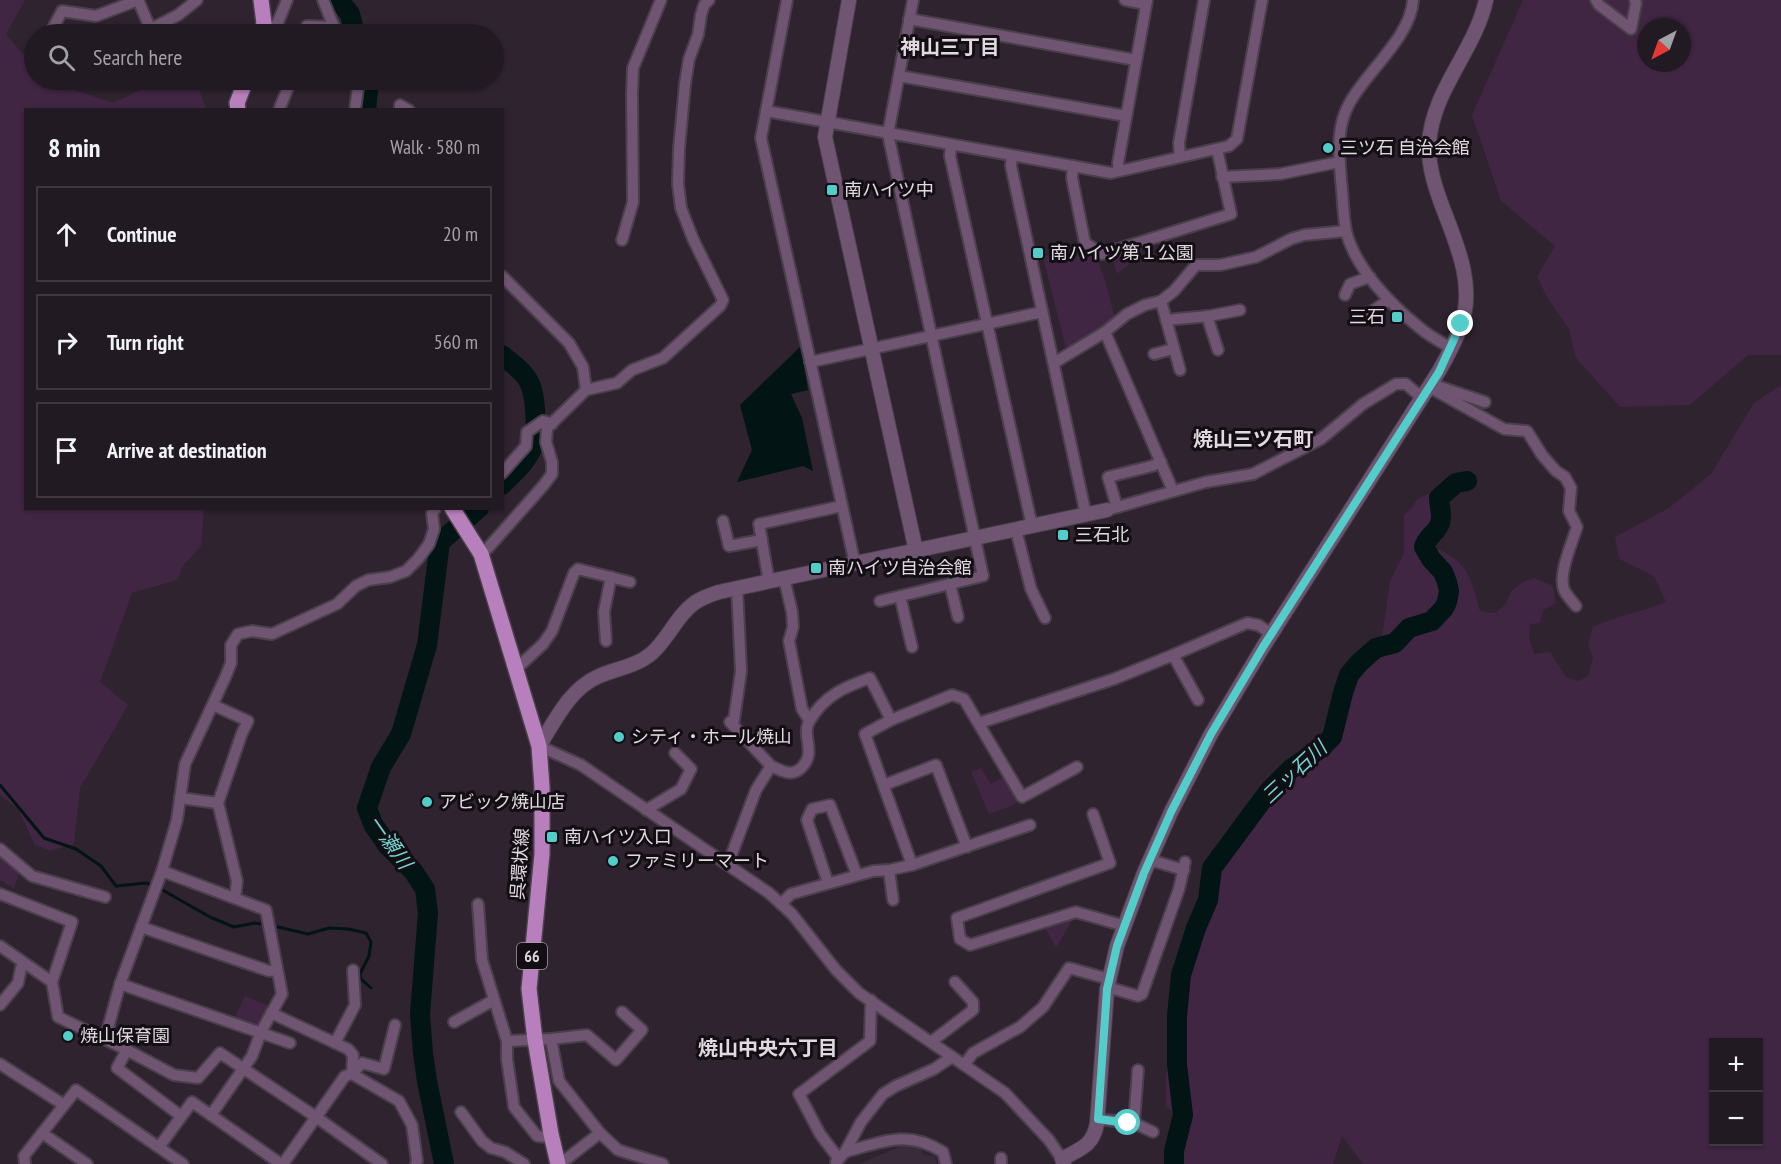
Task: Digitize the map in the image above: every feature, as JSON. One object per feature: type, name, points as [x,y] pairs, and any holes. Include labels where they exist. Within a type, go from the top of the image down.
[{"type":"main road","points":[[261,0],[264,24]]},
{"type":"main road","points":[[238,108],[242,90]]},
{"type":"main road","name":"呉環状線","points":[[454,511],[481,554],[539,746],[542,787],[542,854],[529,989],[551,1134],[559,1164]]},
{"type":"street","points":[[55,24],[62,11],[96,16],[138,0],[144,24]]},
{"type":"street","points":[[161,24],[178,15],[197,0]]},
{"type":"street","points":[[276,24],[287,0]]},
{"type":"street","points":[[323,0],[332,24]]},
{"type":"street","points":[[622,240],[633,202],[633,68],[661,0]]},
{"type":"street","points":[[481,554],[488,549],[552,474],[552,462],[546,442],[547,429],[586,390],[617,383],[632,370],[663,358],[720,306],[723,300],[693,239],[681,208],[678,184],[679,150],[689,59],[698,35],[704,5],[709,0]]},
{"type":"street","points":[[787,0],[761,138],[855,564]]},
{"type":"street","points":[[849,0],[825,137],[916,551]]},
{"type":"street","points":[[880,601],[983,576],[888,134],[913,0]]},
{"type":"street","points":[[1119,171],[1118,163],[1147,2],[1125,0]]},
{"type":"street","points":[[1180,157],[1179,143],[1204,0]]},
{"type":"street","points":[[766,111],[1111,173],[1229,146],[1237,139],[1262,0]]},
{"type":"street","points":[[1413,0],[1413,11],[1405,27],[1349,104],[1343,118],[1338,141],[1346,231],[1356,256],[1389,300],[1422,330],[1451,348]]},
{"type":"street","points":[[1485,402],[1427,390],[1406,384],[1396,384],[1363,404],[1321,439],[1253,474],[1206,482],[1086,515],[719,592],[700,599],[688,609],[653,652],[638,662],[598,676],[583,685],[569,700],[539,746],[581,765],[769,893],[792,914],[836,970],[859,993],[1005,1094],[1048,1140],[1063,1161],[1087,1144],[1094,1137],[1098,1119],[1108,983],[1117,946],[1171,812],[1211,734],[1427,390],[1451,348],[1461,324],[1466,297],[1464,266],[1438,196],[1429,145],[1433,117],[1445,88],[1472,39],[1486,0]]},
{"type":"street","points":[[1596,0],[1599,5],[1631,29],[1635,0]]},
{"type":"street","points":[[909,19],[1136,60]]},
{"type":"street","points":[[899,76],[1126,116]]},
{"type":"street","points":[[280,108],[287,90]]},
{"type":"street","points":[[355,108],[358,90]]},
{"type":"street","points":[[951,145],[950,156],[1032,526]]},
{"type":"street","points":[[1073,166],[1072,178],[1085,243],[1102,254],[1231,214],[1217,149]]},
{"type":"street","points":[[1012,156],[1011,166],[1086,515]]},
{"type":"street","points":[[1222,177],[1280,174],[1340,162]]},
{"type":"street","points":[[1054,363],[1106,332],[1127,314],[1145,305],[1161,301],[1174,291],[1196,266],[1220,265],[1256,257],[1304,235],[1346,231]]},
{"type":"street","points":[[1345,295],[1350,284],[1370,277]]},
{"type":"street","points":[[504,278],[569,343],[583,367],[586,390]]},
{"type":"street","points":[[1365,316],[1389,300]]},
{"type":"street","points":[[1161,301],[1179,370]]},
{"type":"street","points":[[1166,320],[1240,310]]},
{"type":"street","points":[[810,362],[1042,312]]},
{"type":"street","points":[[1207,316],[1218,350]]},
{"type":"street","points":[[1106,332],[1173,491]]},
{"type":"street","points":[[1154,354],[1173,349]]},
{"type":"street","points":[[1427,390],[1504,429],[1527,431],[1548,463],[1564,477],[1572,488],[1569,510],[1577,527],[1562,576],[1563,588],[1576,606]]},
{"type":"street","points":[[504,471],[526,446],[527,432],[543,421],[552,424]]},
{"type":"street","points":[[1112,509],[1108,477],[1161,462]]},
{"type":"street","points":[[769,582],[759,524],[842,506]]},
{"type":"street","points":[[105,1039],[120,984],[159,880],[177,820],[185,764],[231,663],[231,645],[238,634],[252,631],[272,634],[336,604],[356,586],[368,580],[390,577],[406,570],[418,559],[429,543],[434,529],[432,513],[434,510]]},
{"type":"street","points":[[723,521],[729,546],[762,540]]},
{"type":"street","points":[[1016,530],[1031,589],[1045,618]]},
{"type":"street","points":[[516,669],[543,645],[552,631],[574,573],[578,569],[630,582]]},
{"type":"street","points":[[606,641],[604,612],[610,578]]},
{"type":"street","points":[[784,578],[792,612],[793,627],[789,641],[802,709],[809,720]]},
{"type":"street","points":[[950,584],[958,617]]},
{"type":"street","points":[[737,588],[741,671],[734,720],[730,722],[771,766],[790,774],[798,771],[806,763],[809,752],[806,729],[809,720],[829,697],[844,687],[870,678],[891,720]]},
{"type":"street","points":[[900,596],[912,647]]},
{"type":"street","points":[[979,723],[1114,679],[1247,623],[1258,625],[1272,634]]},
{"type":"street","points":[[1173,656],[1198,700]]},
{"type":"street","points":[[912,865],[865,734],[891,720],[952,695],[964,699],[1022,797],[1077,767]]},
{"type":"street","points":[[213,705],[248,722],[242,733],[218,804],[237,881],[235,898]]},
{"type":"street","points":[[646,810],[681,789],[691,770],[675,753]]},
{"type":"street","points":[[884,786],[936,765],[967,847]]},
{"type":"street","points":[[728,864],[756,790],[771,766]]},
{"type":"street","points":[[180,798],[218,804]]},
{"type":"street","points":[[828,884],[807,820],[812,809],[830,805],[857,875]]},
{"type":"street","points":[[1093,814],[1110,863],[957,918],[960,939],[970,945],[1076,912],[1125,926]]},
{"type":"street","points":[[781,904],[791,894],[873,871],[912,865],[1030,825]]},
{"type":"street","points":[[0,849],[32,876],[105,897]]},
{"type":"street","points":[[964,1065],[973,1053],[1020,1027],[1042,1007],[1069,968],[1138,996],[1142,994],[1179,889],[1184,866],[1150,860]]},
{"type":"street","points":[[889,870],[893,900]]},
{"type":"street","points":[[159,880],[235,898],[266,910],[282,994],[261,1032],[252,1056],[212,1115]]},
{"type":"street","points":[[1,896],[72,922],[52,982],[58,1017],[127,1050],[174,1076],[198,1078],[220,1053],[382,1164]]},
{"type":"street","points":[[478,904],[482,960],[507,1041],[507,1059],[514,1107],[537,1136],[546,1137],[551,1134]]},
{"type":"street","points":[[141,927],[269,971],[277,970]]},
{"type":"street","points":[[0,946],[52,982]]},
{"type":"street","points":[[0,1005],[4,991],[18,983],[24,964]]},
{"type":"street","points":[[335,1043],[355,1005],[353,970]]},
{"type":"street","points":[[931,1042],[973,1010],[973,1002],[955,982]]},
{"type":"street","points":[[120,984],[290,1043]]},
{"type":"street","points":[[454,1022],[494,1000]]},
{"type":"street","points":[[840,1158],[820,1134],[798,1094],[870,1041],[870,1000]]},
{"type":"street","points":[[507,1041],[587,1035],[616,1060],[646,1033],[622,1012]]},
{"type":"street","points":[[271,1013],[348,1049],[353,1055],[352,1074]]},
{"type":"street","points":[[159,1147],[192,1102],[282,1164],[345,1076],[352,1074],[362,1063],[384,1069],[395,1026]]},
{"type":"street","points":[[551,1039],[559,1081],[600,1133],[618,1150],[663,1164]]},
{"type":"street","points":[[127,1050],[117,1068],[181,1116]]},
{"type":"street","points":[[840,1158],[861,1122],[883,1094],[934,1069],[952,1057]]},
{"type":"street","points":[[0,1064],[64,1105]]},
{"type":"street","points":[[1134,1123],[1138,1070]]},
{"type":"street","points":[[352,1074],[399,1101],[412,1125],[416,1164]]},
{"type":"street","points":[[25,1164],[24,1156],[76,1090],[183,1164]]},
{"type":"street","points":[[461,1113],[482,1141],[491,1148],[505,1152],[524,1164]]},
{"type":"street","points":[[1098,1119],[1134,1123],[1153,1132]]},
{"type":"street","points":[[42,1133],[87,1164]]},
{"type":"street","points":[[559,1164],[600,1133]]},
{"type":"street","points":[[840,1158],[893,1139],[924,1142],[943,1152],[946,1164]]},
{"type":"shaded area","points":[[0,0],[25,0],[6,34],[24,56],[24,90],[75,90],[113,103],[140,90],[199,90],[206,108],[24,108],[24,510],[204,510],[201,546],[183,566],[177,580],[132,593],[100,682],[128,705],[80,788],[74,844],[50,851],[35,845],[18,809],[0,795]]},
{"type":"shaded area","points":[[1523,0],[1781,0],[1781,355],[1748,355],[1690,405],[1620,407],[1576,358],[1569,329],[1548,299],[1537,277],[1555,246],[1501,201],[1472,115]]},
{"type":"shaded area","points":[[1141,242],[1142,255],[1117,274],[1110,252]]},
{"type":"shaded area","points":[[1085,243],[1091,249],[1101,268],[1116,323],[1068,356],[1043,257]]},
{"type":"shaded area","points":[[801,346],[808,390],[791,394],[802,418],[813,471],[803,466],[737,482],[752,450],[740,405]]},
{"type":"shaded area","points":[[1781,385],[1781,1164],[1363,1164],[1342,1136],[1333,1164],[1177,1164],[1174,1111],[1166,1107],[1166,1074],[1190,955],[1219,863],[1271,794],[1306,763],[1329,750],[1336,737],[1340,714],[1352,681],[1380,652],[1390,581],[1404,553],[1404,515],[1417,499],[1442,488],[1436,505],[1437,521],[1423,542],[1460,563],[1472,584],[1480,611],[1495,613],[1505,605],[1511,591],[1523,582],[1534,578],[1553,586],[1556,603],[1543,610],[1540,623],[1530,624],[1529,637],[1534,654],[1550,652],[1566,677],[1578,681],[1588,676],[1593,658],[1588,645],[1593,627],[1666,602],[1654,576],[1619,559],[1615,537],[1669,508],[1711,474],[1754,403]]},
{"type":"shaded area","points":[[981,768],[991,784],[1006,775],[1019,798],[1014,805],[989,814],[971,772]]},
{"type":"shaded area","points":[[0,852],[20,870],[14,889],[0,880]]},
{"type":"shaded area","points":[[1075,915],[1056,948],[1044,926]]},
{"type":"shaded area","points":[[245,996],[274,1008],[261,1032],[232,1023]]},
{"type":"shaded area","points":[[904,1145],[920,1148],[924,1155],[935,1156],[937,1164],[858,1164]]},
{"type":"waterway","name":"一瀬川","points":[[339,0],[350,14],[352,24]]},
{"type":"waterway","name":"一瀬川","points":[[366,108],[368,90]]},
{"type":"waterway","name":"一瀬川","points":[[504,357],[521,371],[529,382],[535,405],[536,424],[530,453],[504,483]]},
{"type":"waterway","name":"三ッ石川","points":[[1174,1164],[1174,1151],[1183,1115],[1177,1065],[1177,1016],[1181,975],[1196,928],[1208,900],[1212,868],[1269,791],[1291,769],[1321,748],[1332,737],[1349,675],[1359,663],[1376,648],[1395,643],[1409,628],[1432,621],[1444,608],[1449,591],[1447,582],[1443,572],[1424,547],[1427,540],[1437,530],[1441,520],[1439,498],[1456,483],[1467,481]]},
{"type":"waterway","name":"一瀬川","points":[[444,1164],[427,1081],[420,1014],[428,913],[425,889],[413,871],[388,846],[373,824],[367,808],[381,767],[401,734],[427,645],[440,542],[477,510]]},
{"type":"waterway","points":[[0,785],[44,838],[76,849],[101,866],[116,886],[146,883],[152,885]]},
{"type":"waterway","points":[[159,888],[210,917],[234,927],[260,924]]},
{"type":"waterway","points":[[278,927],[308,934],[329,928],[366,933],[371,942],[369,956],[360,974],[361,979],[371,988]]},
{"type":"place","name":"三ツ石 自治会館","points":[[1328,148]]},
{"type":"place","name":"南ハイツ中","points":[[832,190]]},
{"type":"place","name":"南ハイツ第１公園","points":[[1038,253]]},
{"type":"place","name":"三石","points":[[1397,317]]},
{"type":"place","name":"三石北","points":[[1063,535]]},
{"type":"place","name":"南ハイツ自治会館","points":[[816,568]]},
{"type":"place","name":"シティ・ホール焼山","points":[[619,737]]},
{"type":"place","name":"アビック焼山店","points":[[427,802]]},
{"type":"place","name":"南ハイツ入口","points":[[552,837]]},
{"type":"place","name":"ファミリーマート","points":[[613,861]]},
{"type":"place","name":"焼山保育園","points":[[68,1036]]},
{"type":"district","name":"神山三丁目","points":[[950,47]]},
{"type":"district","name":"焼山三ツ石町","points":[[1253,439]]},
{"type":"district","name":"焼山中央六丁目","points":[[768,1048]]},
{"type":"route","points":[[1128,1123],[1098,1119],[1102,1041],[1107,989],[1117,946],[1144,873],[1171,812],[1211,734],[1263,647],[1439,372],[1461,324]]}]
